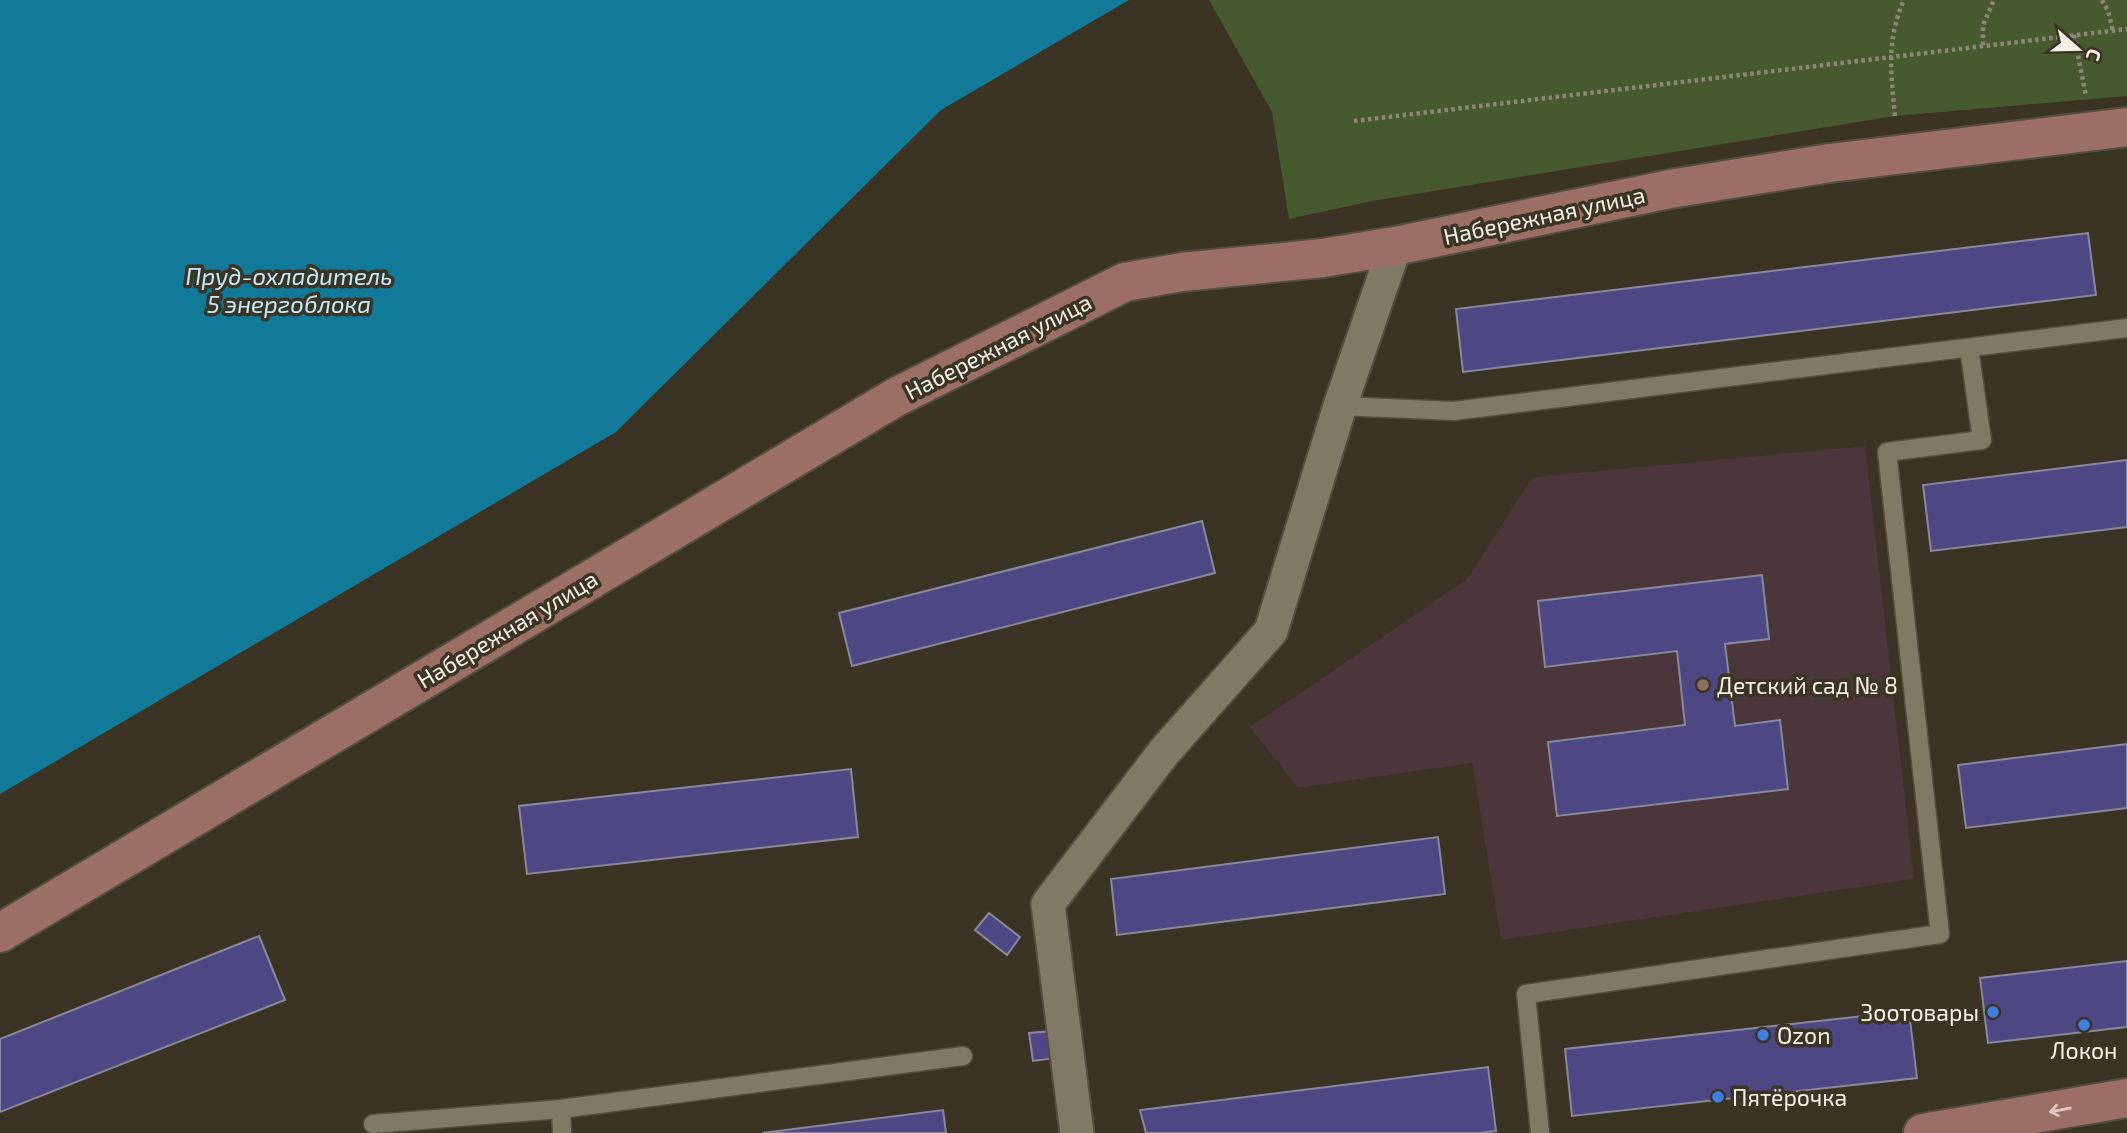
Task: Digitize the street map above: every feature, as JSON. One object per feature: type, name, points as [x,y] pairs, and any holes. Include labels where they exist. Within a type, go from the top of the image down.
[{"type":"street","name":"Набережная улица","points":[[0,933],[896,397],[1125,282],[1182,272],[1323,258],[1395,246],[1697,185],[1830,163],[2127,127]]},
{"type":"street","points":[[1077,1133],[1048,904],[1164,752],[1271,631],[1340,406],[1395,246]]},
{"type":"street","points":[[1923,1133],[2127,1098]]},
{"type":"lane","points":[[1340,406],[1454,411],[2127,328]]},
{"type":"lane","points":[[1540,1133],[1526,994],[1940,934],[1887,452],[1982,440],[1969,348]]},
{"type":"lane","points":[[373,1124],[561,1109],[963,1056]]},
{"type":"lane","points":[[561,1109],[562,1133]]},
{"type":"path","points":[[1895,116],[1889,56],[1904,0]]},
{"type":"path","points":[[1983,46],[1983,25],[1994,0]]},
{"type":"path","points":[[2102,0],[2113,31]]},
{"type":"path","points":[[1354,121],[2127,29]]},
{"type":"path","points":[[2074,35],[2086,98]]},
{"type":"shaded area","points":[[1865,446],[1914,879],[1501,940],[1472,763],[1298,788],[1250,727],[1466,580],[1533,477]]},
{"type":"green space","points":[[1209,0],[2127,0],[2127,96],[1895,116],[1372,201],[1289,219],[1272,112]]},
{"type":"water","name":"Пруд-охладитель 5 энергоблока","points":[[0,0],[1129,0],[941,110],[616,432],[0,794]]},
{"type":"building","points":[[2088,233],[2096,295],[1463,372],[1456,309]]},
{"type":"building","points":[[2127,460],[2127,527],[1931,551],[1923,485]]},
{"type":"building","points":[[1202,521],[1215,573],[852,666],[839,613]]},
{"type":"building","points":[[1762,575],[1769,639],[1725,644],[1735,726],[1780,720],[1788,789],[1557,816],[1548,742],[1685,725],[1677,651],[1545,667],[1538,601]]},
{"type":"building","points":[[2127,744],[2127,808],[1966,828],[1958,765]]},
{"type":"building","points":[[851,769],[858,837],[527,874],[519,806]]},
{"type":"building","points":[[1438,837],[1445,894],[1117,935],[1111,879]]},
{"type":"building","points":[[989,913],[1020,937],[1007,955],[975,930]]},
{"type":"building","points":[[259,936],[285,1000],[0,1112],[0,1039]]},
{"type":"building","points":[[2127,961],[2127,1027],[1988,1043],[1980,978]]},
{"type":"building","points":[[1909,1011],[1917,1078],[1572,1116],[1565,1049]]},
{"type":"building","points":[[1052,1031],[1056,1058],[1033,1061],[1029,1033]]},
{"type":"building","points":[[1488,1067],[1496,1131],[1146,1133],[1140,1110]]},
{"type":"building","points":[[943,1110],[946,1133],[762,1133]]},
{"type":"place","name":"Детский сад № 8","points":[[1703,685]]},
{"type":"place","name":"Зоотовары","points":[[1993,1012]]},
{"type":"place","name":"Локон","points":[[2084,1025]]},
{"type":"place","name":"Ozon","points":[[1763,1035]]},
{"type":"place","name":"Пятёрочка","points":[[1718,1097]]}]
